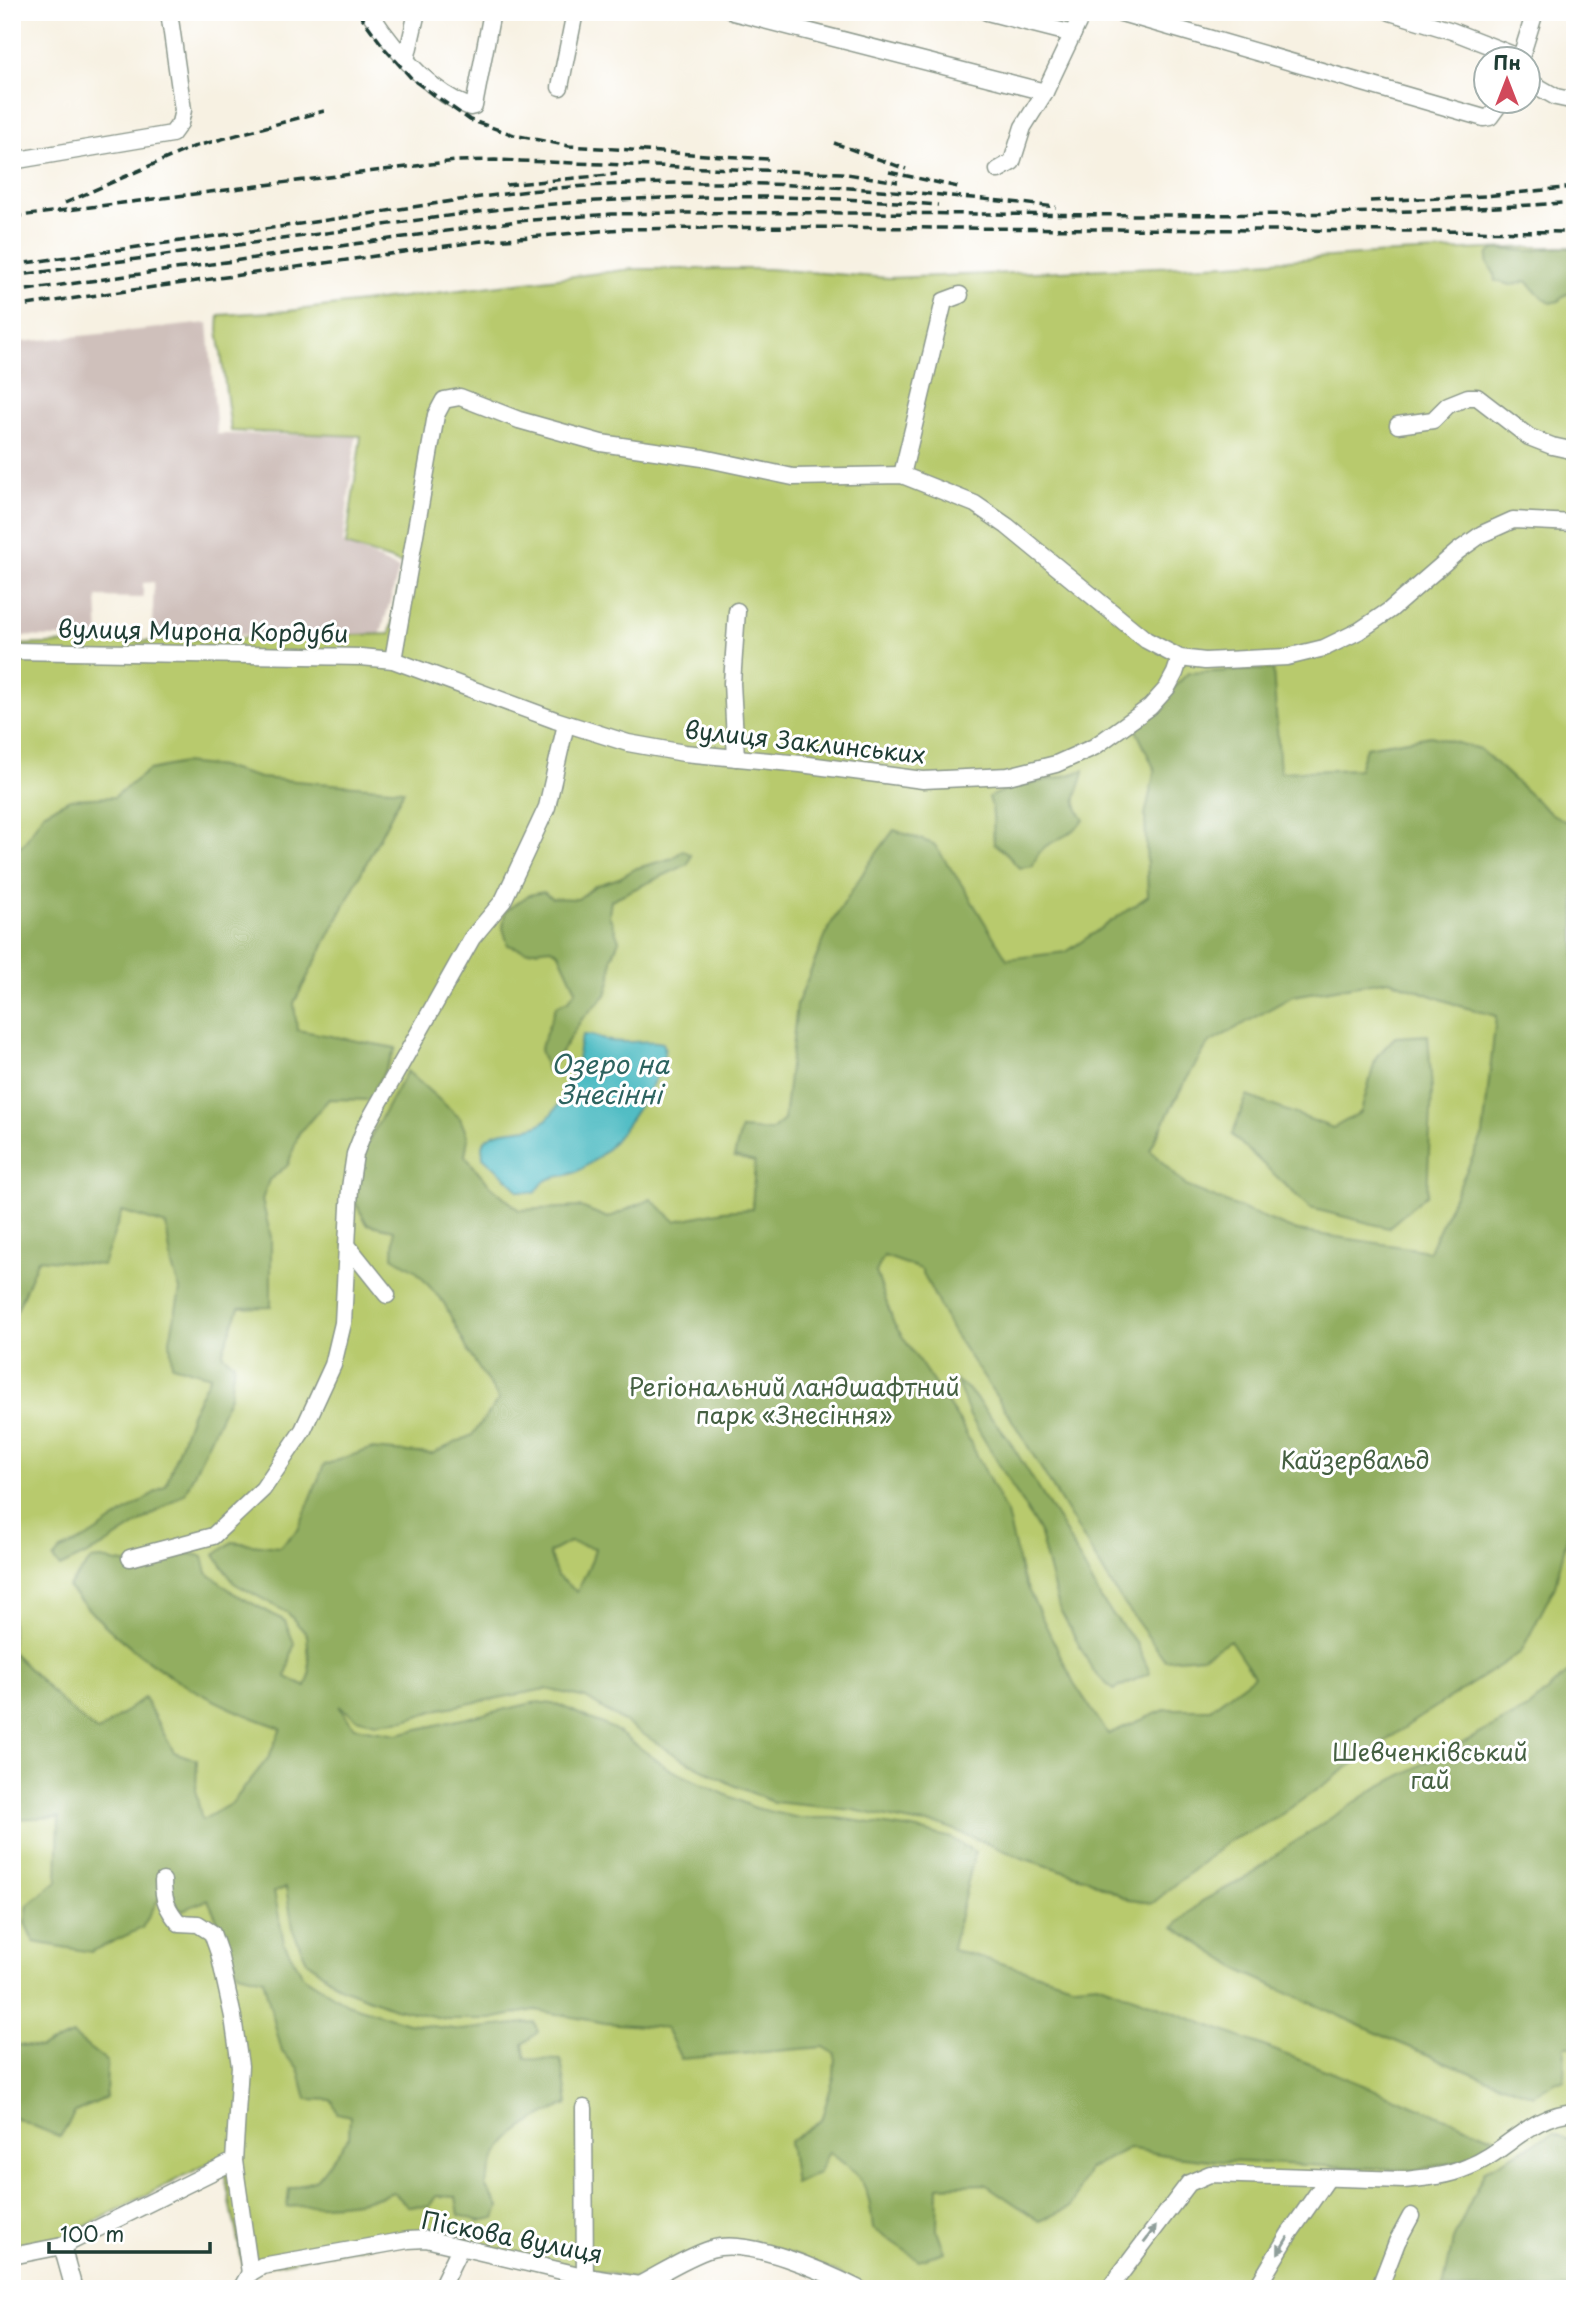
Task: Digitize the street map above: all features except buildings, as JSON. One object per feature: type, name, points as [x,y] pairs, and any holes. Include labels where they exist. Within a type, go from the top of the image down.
[{"type":"street","points":[[12,161],[172,134],[180,123],[183,110],[169,12]]},
{"type":"street","points":[[369,12],[407,60],[435,87],[466,106],[474,106],[492,12]]},
{"type":"street","points":[[407,60],[417,12]]},
{"type":"street","points":[[560,88],[575,12]]},
{"type":"street","points":[[733,12],[1045,92]]},
{"type":"street","points":[[987,12],[1073,34]]},
{"type":"street","points":[[998,170],[1012,162],[1023,127],[1045,92],[1083,12]]},
{"type":"street","points":[[1118,12],[1472,115]]},
{"type":"street","points":[[1390,12],[1452,30],[1490,46]]},
{"type":"street","points":[[1524,46],[1535,12]]},
{"type":"street","points":[[1542,89],[1556,97],[1575,101]]},
{"type":"street","points":[[902,475],[944,301],[960,295]]},
{"type":"street","points":[[393,660],[436,415],[444,400],[460,397],[519,420],[601,443],[703,458],[793,477],[902,475],[975,504],[1007,526],[1146,640],[1180,657],[1205,661],[1287,657],[1324,648],[1359,631],[1390,610],[1458,551],[1482,534],[1513,520],[1575,523]]},
{"type":"street","points":[[1398,425],[1433,420],[1448,405],[1468,397],[1477,397],[1529,437],[1575,451]]},
{"type":"street","points":[[736,758],[732,683],[737,611]]},
{"type":"street","name":"вулиця Мирона Кордуби","points":[[12,652],[361,657],[393,660]]},
{"type":"street","name":"вулиця Заклинських","points":[[393,660],[566,724],[628,743],[684,753],[801,764],[923,780],[982,779],[1028,772],[1056,764],[1094,747],[1150,707],[1167,688],[1180,657]]},
{"type":"street","points":[[130,1558],[213,1536],[263,1489],[303,1430],[332,1365],[343,1323],[350,1188],[355,1154],[365,1128],[472,938],[503,901],[547,807],[566,724]]},
{"type":"street","points":[[347,1245],[387,1295]]},
{"type":"street","points":[[163,1881],[163,1898],[169,1912],[179,1923],[198,1924],[212,1933],[233,2017],[240,2066],[234,2161],[250,2273],[241,2289]]},
{"type":"street","points":[[584,2108],[586,2283]]},
{"type":"street","points":[[1110,2289],[1194,2179],[1210,2174],[1404,2180],[1432,2178],[1469,2167],[1527,2128],[1548,2118],[1575,2112]]},
{"type":"street","points":[[12,2256],[62,2246],[234,2161]]},
{"type":"street","points":[[1256,2289],[1289,2234],[1328,2178]]},
{"type":"street","points":[[1379,2289],[1397,2242],[1411,2216]]},
{"type":"street","name":"Піскова вулиця","points":[[250,2273],[262,2266],[408,2239],[426,2239],[586,2283],[640,2287]]},
{"type":"street","points":[[62,2246],[75,2289]]},
{"type":"street","points":[[640,2287],[713,2248],[744,2247],[832,2275],[859,2289]]},
{"type":"street","points":[[440,2289],[460,2248]]},
{"type":"shaded area","points":[[208,323],[217,434],[356,436],[343,543],[399,569],[380,636],[152,634],[154,582],[143,583],[143,598],[97,597],[99,638],[12,636],[12,343]]},
{"type":"green space","name":"Регіональний ландшафтний парк «Знесіння»","points":[[1532,247],[1575,247],[1575,2289],[873,2289],[803,2258],[757,2242],[720,2241],[634,2279],[424,2235],[244,2270],[221,2157],[59,2240],[12,2249],[12,645],[390,634],[403,564],[346,545],[361,436],[231,431],[218,329],[219,315],[289,311],[632,269],[768,269],[889,278],[1230,264]]},
{"type":"green space","points":[[1562,247],[1575,249],[1575,292],[1550,303],[1527,281],[1511,285],[1495,281],[1494,273],[1487,262],[1488,254],[1495,249],[1529,251]]},
{"type":"green space","name":"Кайзервальд","points":[[1273,669],[1280,772],[1359,769],[1366,747],[1431,736],[1480,749],[1549,812],[1575,827],[1575,1506],[1555,1586],[1521,1652],[1414,1721],[1275,1819],[1227,1842],[1153,1903],[1129,1900],[1086,1878],[1025,1859],[942,1825],[916,1823],[853,1810],[773,1802],[679,1757],[586,1698],[546,1689],[440,1709],[405,1720],[376,1723],[356,1718],[339,1706],[354,1727],[397,1734],[537,1702],[559,1705],[614,1729],[669,1769],[755,1808],[799,1818],[837,1818],[913,1829],[951,1838],[975,1852],[952,1949],[1076,1985],[1097,1983],[1496,2138],[1467,2160],[1415,2170],[1220,2161],[1128,2148],[1089,2169],[1071,2207],[1040,2221],[985,2184],[938,2186],[937,2230],[945,2252],[919,2260],[873,2229],[867,2192],[863,2184],[829,2152],[818,2173],[795,2184],[789,2142],[821,2120],[834,2077],[835,2054],[824,2047],[681,2059],[666,2028],[605,2023],[535,2010],[491,2019],[447,2019],[394,2008],[341,1988],[307,1961],[294,1933],[286,1888],[274,1891],[284,1943],[303,1976],[347,2004],[408,2023],[461,2030],[534,2022],[538,2032],[523,2044],[526,2059],[561,2060],[568,2104],[519,2131],[497,2155],[485,2186],[499,2207],[495,2218],[480,2221],[459,2215],[456,2197],[436,2196],[429,2207],[408,2206],[393,2192],[354,2203],[287,2207],[289,2189],[317,2179],[349,2137],[350,2116],[337,2113],[332,2100],[306,2099],[298,2068],[282,2052],[263,1979],[238,1973],[208,1900],[182,1910],[161,1895],[142,1928],[91,1952],[34,1942],[25,1923],[28,1905],[57,1881],[59,1817],[12,1819],[12,1652],[66,1706],[98,1732],[144,1698],[174,1752],[197,1760],[196,1794],[202,1820],[232,1803],[269,1757],[281,1728],[220,1703],[165,1672],[114,1634],[68,1587],[91,1560],[130,1564],[174,1551],[203,1556],[207,1573],[235,1594],[285,1621],[294,1643],[286,1677],[306,1687],[310,1674],[307,1635],[288,1613],[234,1583],[215,1555],[232,1542],[279,1547],[298,1530],[324,1465],[370,1449],[432,1454],[472,1435],[499,1399],[470,1355],[444,1303],[416,1271],[393,1257],[394,1230],[367,1224],[354,1200],[365,1147],[407,1071],[460,1118],[468,1138],[465,1156],[489,1184],[519,1210],[581,1207],[608,1218],[651,1199],[675,1221],[723,1211],[752,1209],[755,1162],[734,1157],[741,1129],[771,1131],[784,1120],[797,1004],[829,927],[870,862],[894,830],[934,844],[1007,959],[1066,952],[1148,896],[1145,815],[1155,770],[1135,728],[1188,673]],"holes":[[[1389,980],[1496,1016],[1483,1135],[1429,1251],[1297,1231],[1186,1186],[1150,1150],[1183,1085],[1208,1044],[1293,996]],[[884,1256],[921,1269],[952,1331],[1009,1415],[1117,1594],[1165,1660],[1202,1657],[1230,1640],[1254,1676],[1210,1709],[1167,1709],[1108,1734],[1074,1683],[1022,1577],[1007,1514],[960,1422],[894,1324],[876,1272]],[[569,1542],[595,1548],[577,1592],[557,1576],[549,1553]]]},
{"type":"green space","points":[[183,763],[222,767],[260,778],[404,790],[294,1003],[297,1030],[396,1048],[370,1100],[329,1099],[299,1133],[288,1165],[269,1180],[262,1200],[271,1237],[271,1307],[239,1308],[222,1354],[234,1363],[230,1396],[185,1493],[102,1547],[60,1567],[53,1559],[61,1550],[87,1538],[166,1485],[191,1414],[210,1376],[172,1365],[170,1340],[180,1290],[172,1266],[166,1225],[122,1211],[103,1265],[38,1259],[12,1322],[12,849],[24,844],[43,813],[70,799],[114,797],[149,770]]},
{"type":"green space","points":[[1084,770],[1076,795],[1076,805],[1084,820],[1073,831],[1044,848],[1033,866],[1019,868],[994,844],[989,797],[1012,788]]},
{"type":"green space","points":[[683,850],[691,855],[688,864],[611,900],[609,915],[619,940],[612,958],[606,995],[582,1019],[548,1072],[540,1050],[556,1006],[568,1001],[576,990],[559,953],[551,948],[526,951],[508,945],[503,928],[505,911],[529,895],[543,892],[552,898],[578,899],[595,886],[619,878],[637,868],[673,858]]},
{"type":"green space","points":[[1428,1035],[1432,1090],[1427,1194],[1388,1228],[1310,1208],[1232,1135],[1247,1096],[1333,1128],[1361,1112],[1376,1057],[1395,1037]]},
{"type":"green space","points":[[956,1380],[968,1389],[1007,1437],[1066,1533],[1102,1601],[1137,1644],[1150,1673],[1113,1690],[1093,1671],[1059,1608],[1039,1531],[970,1416]]},
{"type":"green space","name":"Шевченківський гай","points":[[1575,1666],[1575,2046],[1565,2046],[1564,2081],[1557,2081],[1533,2095],[1474,2074],[1245,1973],[1174,1927],[1202,1901],[1251,1875],[1278,1853],[1375,1789],[1527,1709]]},
{"type":"green space","points":[[73,2035],[107,2062],[106,2098],[75,2112],[60,2137],[12,2117],[12,2044],[40,2048]]},
{"type":"green space","points":[[1553,2133],[1575,2143],[1575,2289],[1443,2289],[1453,2240],[1485,2170]]},
{"type":"water","name":"Озеро на Знесінні","points":[[583,1035],[612,1041],[663,1043],[661,1066],[632,1117],[603,1153],[576,1172],[545,1181],[535,1193],[518,1191],[483,1157],[482,1145],[487,1138],[495,1134],[539,1125],[546,1120],[569,1086]]},
{"type":"railway","points":[[358,12],[385,49],[413,80],[470,120],[514,135],[569,146],[768,159]]},
{"type":"railway","points":[[65,203],[193,147],[324,111]]},
{"type":"railway","points":[[834,143],[906,169]]},
{"type":"railway","points":[[12,217],[455,161],[495,160],[841,173],[898,182]]},
{"type":"railway","points":[[889,172],[958,187]]},
{"type":"railway","points":[[506,185],[617,174]]},
{"type":"railway","points":[[12,265],[464,199],[587,186],[705,183],[822,186],[1056,207]]},
{"type":"railway","points":[[1370,201],[1486,196],[1575,187]]},
{"type":"railway","points":[[12,276],[458,215],[568,203],[753,197],[938,205]]},
{"type":"railway","points":[[12,292],[518,221],[612,214],[1214,215],[1455,209],[1575,202]]},
{"type":"railway","points":[[12,307],[482,241],[623,229],[793,227],[1575,232]]}]
